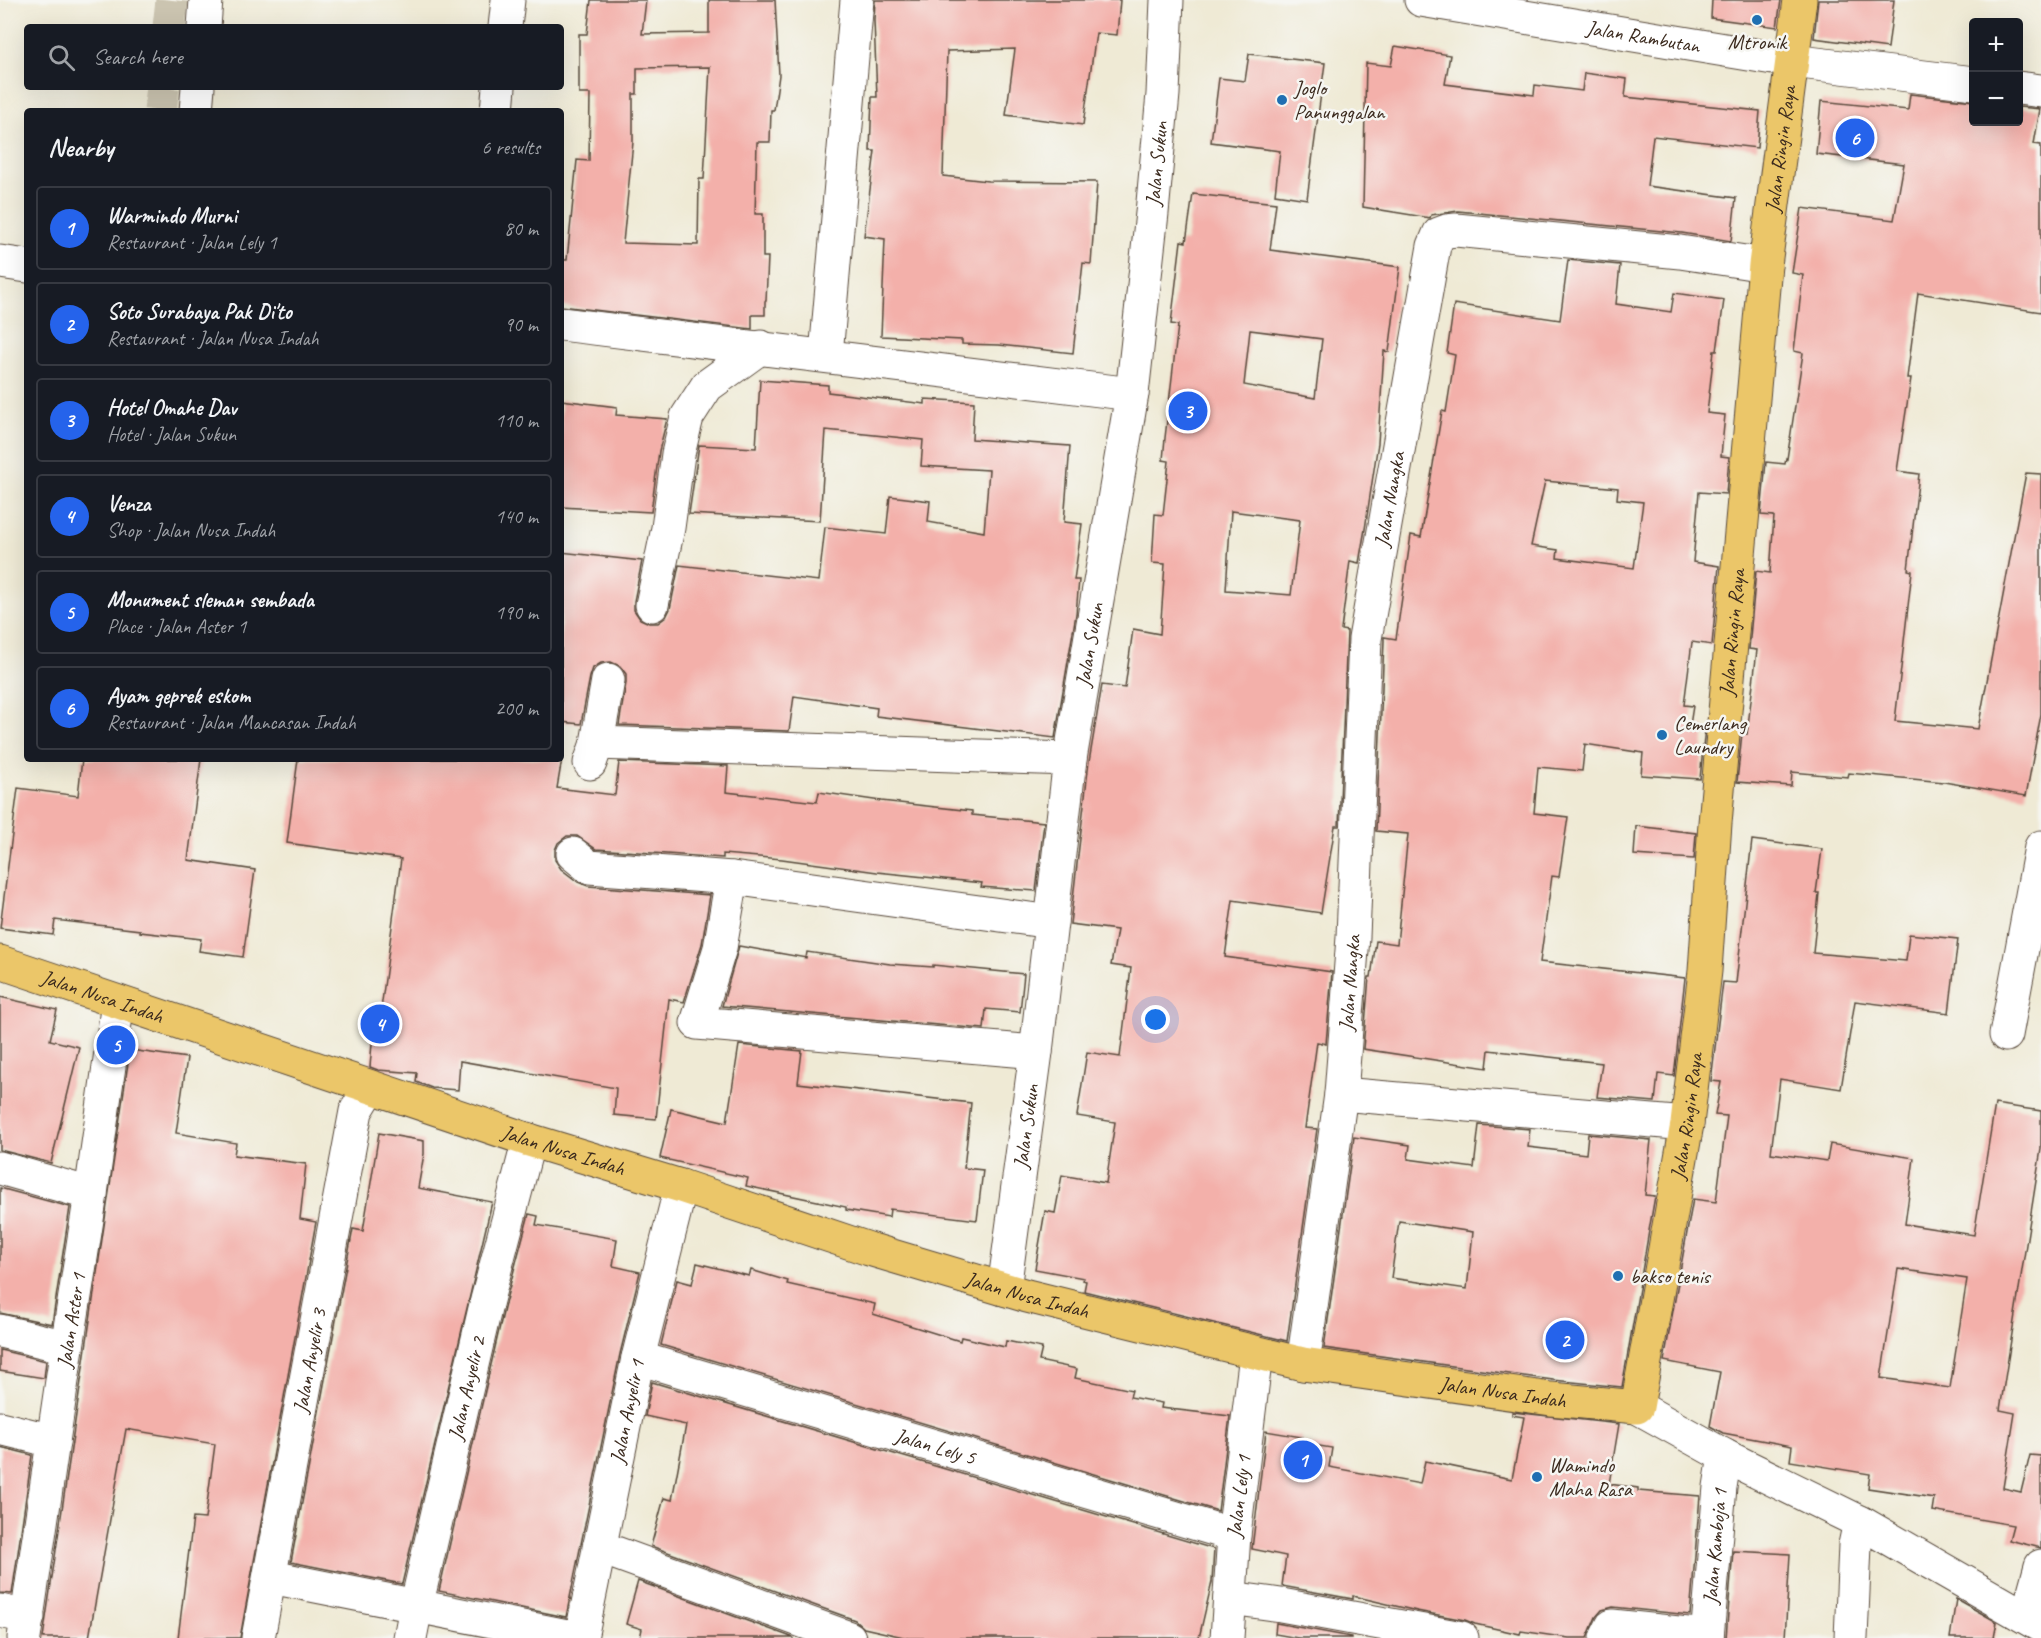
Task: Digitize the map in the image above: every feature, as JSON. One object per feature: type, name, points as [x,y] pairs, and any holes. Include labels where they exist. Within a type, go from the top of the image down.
[{"type":"main road","name":"Jalan Ringin Raya","points":[[1637,1407],[1688,1124],[1705,971],[1715,823],[1765,265],[1800,0]]},
{"type":"main road","name":"Jalan Nusa Indah","points":[[0,962],[528,1140],[681,1186],[869,1249],[1004,1289],[1303,1364],[1551,1399],[1637,1407]]},
{"type":"street","points":[[204,24],[206,0]]},
{"type":"street","points":[[505,24],[508,0]]},
{"type":"street","points":[[826,355],[857,0]]},
{"type":"street","name":"Jalan Sukun","points":[[1004,1289],[1036,1052],[1070,759],[1132,394],[1162,106],[1167,0]]},
{"type":"street","name":"Jalan Rambutan","points":[[1421,0],[1792,61],[1969,82]]},
{"type":"street","points":[[2023,89],[2041,91]]},
{"type":"street","points":[[196,108],[198,90]]},
{"type":"street","points":[[497,108],[499,90]]},
{"type":"street","name":"Jalan Nangka","points":[[1341,1094],[1353,937],[1365,639],[1434,246],[1439,234],[1456,230],[1680,252],[1765,265]]},
{"type":"street","points":[[0,262],[24,266]]},
{"type":"street","points":[[564,324],[1132,394]]},
{"type":"street","points":[[652,605],[668,528],[678,454],[687,417],[707,386],[760,347]]},
{"type":"street","points":[[608,680],[593,753],[1070,759]]},
{"type":"street","points":[[2006,1035],[2041,847]]},
{"type":"street","points":[[573,854],[589,867],[732,878],[1051,922]]},
{"type":"street","points":[[732,878],[720,948],[697,1023],[1036,1052]]},
{"type":"street","name":"Jalan Aster 1","points":[[17,1622],[53,1441],[92,1194],[118,1002]]},
{"type":"street","name":"Jalan Anyelir 3","points":[[258,1638],[356,1111],[370,1088]]},
{"type":"street","points":[[1303,1364],[1341,1094],[1688,1124]]},
{"type":"street","name":"Jalan Anyelir 2","points":[[413,1623],[486,1300],[528,1140]]},
{"type":"street","points":[[0,1168],[92,1194]]},
{"type":"street","name":"Jalan Anyelir 1","points":[[579,1638],[638,1358],[681,1186]]},
{"type":"street","points":[[0,1331],[67,1347]]},
{"type":"street","name":"Jalan Lely 1","points":[[1227,1638],[1234,1535],[1256,1354]]},
{"type":"street","name":"Jalan Lely 5","points":[[638,1358],[1234,1535]]},
{"type":"street","name":"Jalan Nusa Indah","points":[[1637,1407],[1725,1456],[1860,1522],[2022,1622]]},
{"type":"street","points":[[0,1428],[53,1441]]},
{"type":"street","name":"Jalan Kamboja 1","points":[[1707,1637],[1720,1487],[1725,1456]]},
{"type":"street","points":[[1851,1638],[1855,1545],[1860,1522]]},
{"type":"street","points":[[599,1547],[849,1638]]},
{"type":"street","points":[[2022,1622],[2041,1566]]},
{"type":"street","points":[[271,1577],[413,1623],[579,1638]]},
{"type":"street","points":[[1230,1598],[1281,1605],[1391,1632],[1462,1638]]},
{"type":"street","points":[[1606,1638],[1608,1629],[1612,1626],[1707,1637]]},
{"type":"building","points":[[591,0],[646,0],[642,34],[709,33],[709,0],[775,0],[779,75],[774,110],[771,110],[770,142],[757,142],[755,214],[763,214],[763,257],[768,257],[766,301],[765,315],[752,315],[752,329],[564,306],[564,260],[567,260],[577,160],[589,161],[590,94],[579,94],[579,34],[587,34]],"holes":[[[710,67],[704,179],[699,179],[698,245],[623,243],[633,142],[633,94],[637,94],[637,68]]]},
{"type":"building","points":[[875,0],[1120,0],[1117,35],[1096,33],[1083,125],[1006,115],[1015,49],[947,51],[943,176],[988,181],[1097,182],[1091,264],[1083,263],[1073,353],[999,345],[962,344],[962,340],[881,336],[885,239],[864,236],[875,151],[870,151],[872,97],[877,97]]},
{"type":"building","points":[[1712,0],[1781,0],[1777,27],[1711,18]]},
{"type":"building","points":[[1818,0],[1894,0],[1888,48],[1814,38]]},
{"type":"building","points":[[1395,46],[1450,55],[1445,84],[1534,95],[1535,85],[1582,91],[1584,73],[1627,79],[1625,97],[1760,111],[1757,148],[1653,136],[1647,186],[1736,198],[1731,241],[1682,233],[1458,211],[1431,215],[1430,218],[1363,207],[1366,63],[1391,66]]},
{"type":"building","name":"Joglo Panunggalan","points":[[1249,54],[1325,63],[1307,199],[1275,194],[1280,151],[1211,142],[1219,78],[1245,81]]},
{"type":"building","points":[[1910,94],[1969,100],[1969,126],[2023,126],[2023,107],[2040,109],[2034,144],[2041,145],[2041,312],[1918,293],[1907,378],[1911,378],[1897,471],[1919,474],[1908,570],[1912,571],[1895,721],[1978,729],[2026,473],[2041,474],[2041,714],[2026,796],[1944,782],[1849,773],[1848,777],[1792,772],[1791,786],[1737,782],[1742,733],[1747,734],[1757,650],[1749,649],[1756,571],[1770,573],[1774,516],[1761,515],[1766,462],[1785,464],[1787,459],[1803,353],[1794,351],[1803,275],[1792,273],[1802,208],[1894,220],[1904,164],[1816,154],[1821,101],[1908,110]]},
{"type":"building","points":[[1193,194],[1276,203],[1270,250],[1400,267],[1389,352],[1384,351],[1378,443],[1365,529],[1359,563],[1350,561],[1341,630],[1347,631],[1339,826],[1335,826],[1321,913],[1233,900],[1225,957],[1332,972],[1326,1044],[1317,1042],[1305,1128],[1317,1129],[1287,1341],[1084,1291],[1086,1281],[1083,1280],[1084,1278],[1035,1269],[1045,1211],[1055,1213],[1062,1175],[1106,1183],[1115,1122],[1077,1116],[1087,1052],[1120,1057],[1131,968],[1111,965],[1117,930],[1070,924],[1089,762],[1102,685],[1125,688],[1133,629],[1160,634],[1165,564],[1152,563],[1155,514],[1163,515],[1169,461],[1163,460],[1178,325],[1171,324],[1181,241],[1186,242]],"holes":[[[1250,330],[1322,339],[1315,398],[1244,385]],[[1231,511],[1300,520],[1291,595],[1226,590]]]},
{"type":"building","points":[[1568,260],[1620,265],[1616,304],[1671,312],[1674,293],[1724,300],[1717,351],[1714,351],[1707,413],[1725,415],[1721,456],[1729,457],[1726,494],[1699,492],[1693,562],[1719,566],[1712,645],[1692,642],[1684,705],[1693,706],[1690,725],[1705,727],[1700,779],[1641,775],[1643,753],[1585,744],[1582,771],[1538,767],[1534,813],[1568,817],[1559,877],[1552,876],[1540,962],[1685,978],[1674,1076],[1658,1074],[1655,1102],[1597,1097],[1602,1063],[1489,1050],[1487,1068],[1363,1049],[1369,977],[1371,977],[1376,941],[1397,944],[1408,834],[1376,831],[1384,637],[1396,639],[1411,535],[1421,537],[1442,411],[1446,412],[1455,355],[1447,353],[1454,304],[1560,320]],"holes":[[[1545,481],[1618,488],[1617,499],[1643,502],[1634,568],[1557,558],[1558,550],[1531,546]]]},
{"type":"building","points":[[760,380],[828,385],[828,392],[925,404],[925,399],[974,402],[972,439],[1070,446],[1064,522],[1082,524],[1074,580],[1079,580],[1076,614],[1055,738],[876,716],[877,708],[794,696],[789,731],[619,725],[626,674],[620,666],[611,662],[601,663],[593,668],[581,724],[564,722],[564,552],[642,561],[634,610],[640,619],[649,623],[658,623],[666,617],[670,609],[679,565],[819,581],[825,527],[886,534],[890,496],[930,501],[928,522],[984,532],[989,470],[921,466],[923,440],[826,430],[820,521],[689,514],[699,445],[756,448]]},
{"type":"building","points":[[564,400],[617,407],[616,415],[667,419],[659,451],[651,512],[564,507]]},
{"type":"building","points":[[82,762],[201,762],[188,860],[255,870],[243,957],[199,951],[201,939],[140,932],[140,930],[55,920],[53,935],[0,928],[18,788],[78,796]]},
{"type":"building","points":[[298,762],[561,762],[557,788],[615,795],[619,762],[728,766],[726,792],[817,802],[819,792],[972,811],[972,815],[1044,822],[1036,891],[981,887],[982,883],[782,859],[723,854],[723,858],[596,849],[577,836],[567,836],[558,843],[555,860],[561,869],[578,882],[588,886],[710,895],[702,944],[684,1002],[669,999],[656,1119],[614,1115],[616,1088],[460,1061],[458,1090],[432,1088],[416,1082],[417,1073],[378,1070],[370,1067],[375,1008],[381,1009],[401,859],[287,843]]},
{"type":"building","points":[[1636,826],[1696,833],[1694,859],[1634,855]]},
{"type":"building","points":[[1752,840],[1822,849],[1816,893],[1819,893],[1813,953],[1906,961],[1909,934],[1958,939],[1949,1013],[1855,1001],[1841,1089],[1780,1079],[1771,1153],[1827,1161],[1830,1144],[1914,1158],[1905,1224],[1974,1235],[1995,1104],[2041,1111],[2041,1149],[2000,1410],[2015,1413],[2003,1488],[2021,1492],[2030,1455],[2041,1456],[2041,1548],[2009,1540],[2013,1525],[1932,1511],[1934,1498],[1868,1488],[1870,1474],[1790,1461],[1792,1446],[1723,1433],[1710,1426],[1720,1372],[1664,1361],[1693,1199],[1716,1202],[1727,1116],[1715,1115],[1721,1082],[1711,1081],[1723,982],[1736,983]],"holes":[[[1898,1269],[1967,1279],[1950,1388],[1881,1378]]]},
{"type":"building","points":[[739,946],[806,958],[807,952],[890,964],[933,967],[933,965],[1024,974],[1020,1012],[986,1009],[984,1029],[722,1006]]},
{"type":"building","points":[[0,997],[57,1010],[50,1040],[79,1047],[51,1163],[0,1150]]},
{"type":"building","points":[[739,1045],[802,1051],[798,1083],[971,1103],[964,1168],[983,1170],[977,1220],[890,1209],[889,1217],[846,1210],[846,1207],[746,1186],[748,1178],[660,1158],[671,1109],[727,1122]]},
{"type":"building","points":[[130,1050],[187,1058],[176,1133],[236,1143],[234,1155],[306,1164],[300,1219],[316,1222],[240,1638],[178,1638],[193,1518],[205,1519],[215,1444],[126,1429],[89,1638],[43,1638]]},
{"type":"building","points":[[1479,1125],[1530,1129],[1528,1147],[1586,1154],[1588,1134],[1651,1140],[1645,1195],[1655,1196],[1622,1387],[1553,1380],[1324,1348],[1354,1137],[1410,1145],[1408,1159],[1474,1168]],"holes":[[[1399,1221],[1473,1232],[1467,1289],[1391,1278]]]},
{"type":"building","points":[[379,1133],[424,1141],[418,1188],[492,1202],[402,1584],[291,1562],[353,1229],[363,1231]]},
{"type":"building","points":[[0,1188],[70,1207],[52,1324],[0,1313]]},
{"type":"building","points":[[529,1214],[538,1216],[536,1225],[617,1239],[613,1266],[640,1272],[620,1354],[566,1617],[439,1591],[505,1304]]},
{"type":"building","points":[[697,1263],[749,1276],[751,1270],[788,1281],[787,1284],[875,1304],[873,1314],[960,1341],[961,1337],[1005,1347],[1006,1341],[1042,1348],[1039,1361],[1077,1369],[1075,1378],[1132,1390],[1130,1397],[1162,1403],[1161,1408],[1230,1416],[1218,1511],[661,1345],[677,1280],[692,1284]]},
{"type":"building","points":[[0,1350],[46,1361],[44,1378],[0,1371]]},
{"type":"building","points":[[652,1382],[1214,1549],[1212,1582],[1199,1638],[908,1638],[864,1628],[855,1620],[651,1546],[664,1498],[672,1500],[686,1425],[645,1416]]},
{"type":"building","points":[[1512,1412],[1619,1424],[1609,1484],[1638,1488],[1638,1491],[1700,1496],[1690,1615],[1613,1607],[1602,1610],[1596,1617],[1587,1638],[1569,1638],[1521,1631],[1520,1634],[1353,1596],[1353,1599],[1282,1586],[1286,1556],[1252,1549],[1266,1431],[1302,1437],[1301,1443],[1332,1448],[1329,1467],[1420,1484],[1425,1461],[1512,1479],[1524,1417],[1512,1415]]},
{"type":"building","points":[[0,1447],[32,1455],[12,1594],[0,1593]]},
{"type":"building","points":[[1733,1551],[1790,1554],[1785,1638],[1726,1638]]},
{"type":"building","points":[[638,1581],[794,1638],[640,1638],[642,1629],[626,1624]]},
{"type":"building","points":[[1956,1599],[1997,1622],[1994,1638],[1950,1638]]},
{"type":"building","points":[[1276,1623],[1351,1638],[1298,1638],[1275,1634]]},
{"type":"tunnel","points":[[169,24],[172,0]]},
{"type":"tunnel","points":[[160,108],[163,90]]},
{"type":"place","name":"Mtronik","points":[[1757,20]]},
{"type":"place","name":"Joglo Panunggalan","points":[[1282,100]]},
{"type":"place","name":"Ayam geprek eskom","points":[[1855,138]]},
{"type":"place","name":"Hotel Omahe Dav","points":[[1188,411]]},
{"type":"place","name":"Cemerlang Laundry","points":[[1662,735]]},
{"type":"place","name":"Venza","points":[[380,1024]]},
{"type":"place","name":"Monument sleman sembada","points":[[116,1045]]},
{"type":"place","name":"bakso tenis","points":[[1618,1276]]},
{"type":"place","name":"Soto Surabaya Pak Di'to","points":[[1565,1340]]},
{"type":"place","name":"Warmindo Murni","points":[[1303,1460]]},
{"type":"place","name":"Wamindo Maha Rasa","points":[[1537,1477]]}]
